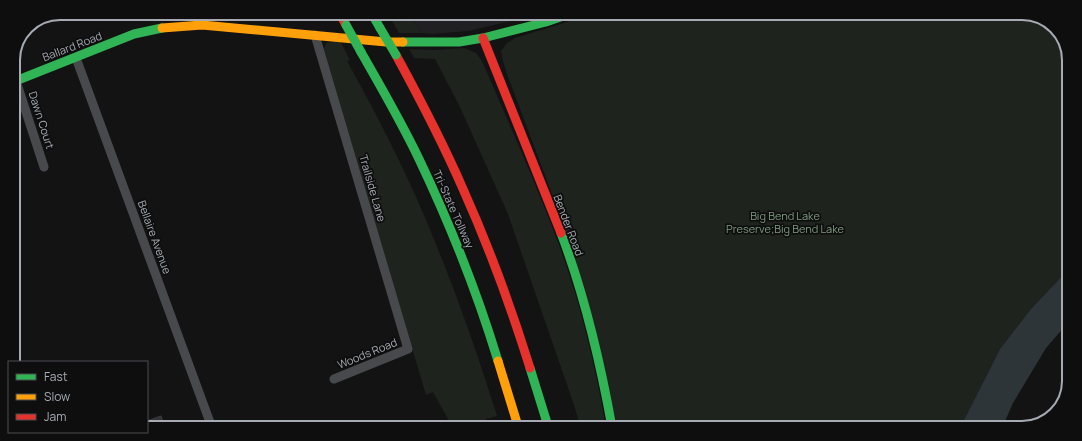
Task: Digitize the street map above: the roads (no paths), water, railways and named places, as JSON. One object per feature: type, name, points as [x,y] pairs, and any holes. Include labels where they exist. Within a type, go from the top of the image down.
[{"type":"main road","name":"Tri-State Tollway","points":[[343,20],[418,158],[449,227],[464,262],[484,319],[509,393],[517,421]]},
{"type":"main road","name":"Tri-State Tollway","points":[[375,20],[396,55],[440,138],[471,207],[496,268],[519,332],[546,421]]},
{"type":"main road","name":"Ballard Road","points":[[20,79],[134,34],[166,26],[202,25],[386,42],[436,43],[459,42],[483,38],[552,20]]},
{"type":"main road","name":"Bender Road","points":[[483,38],[565,245],[581,294],[608,400],[611,421]]},
{"type":"street","points":[[200,20],[202,25]]},
{"type":"street","name":"Trailside Lane","points":[[315,35],[408,349]]},
{"type":"street","name":"Bellaire Avenue","points":[[76,58],[210,421]]},
{"type":"street","name":"Dawn Court","points":[[20,96],[44,167]]},
{"type":"street","name":"Woods Road","points":[[334,378],[408,349]]},
{"type":"park label","name":"Big Bend Lake Preserve;Big Bend Lake","points":[[785,221]]}]
